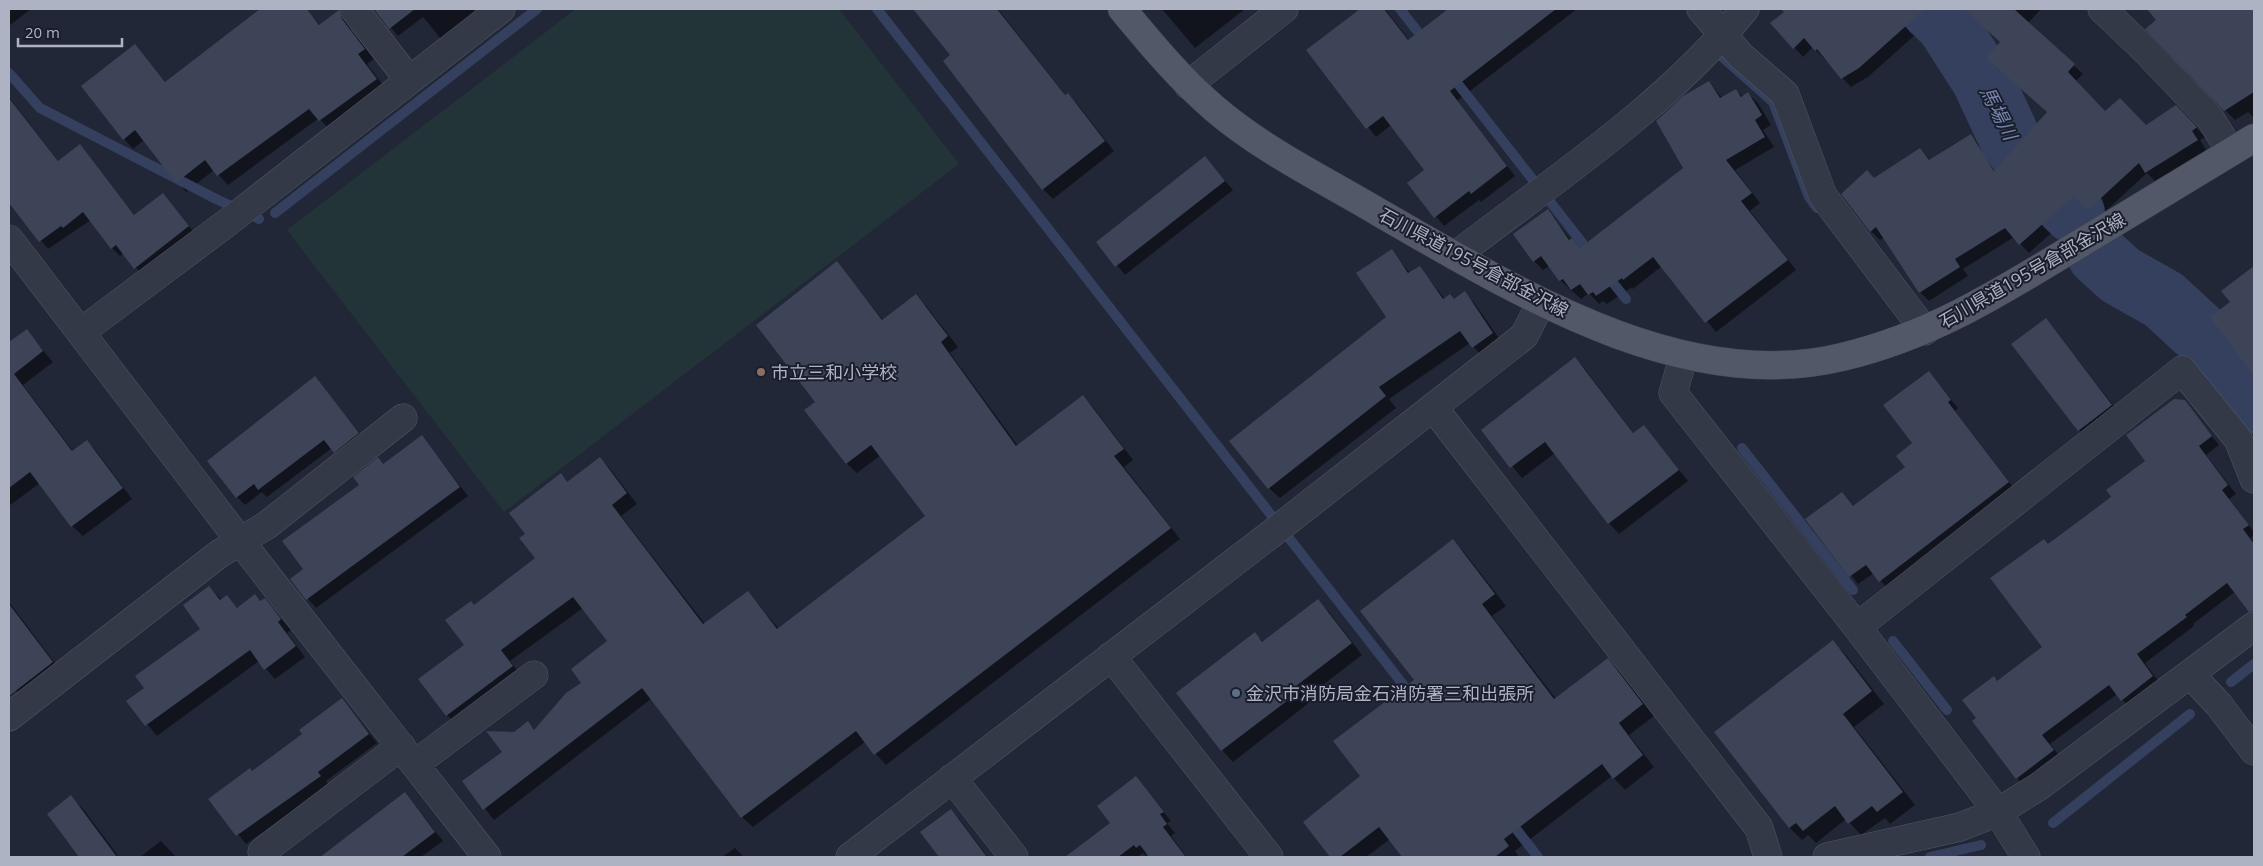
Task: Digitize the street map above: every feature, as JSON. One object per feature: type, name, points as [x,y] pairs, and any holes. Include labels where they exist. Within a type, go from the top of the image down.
[{"type":"main road","name":"石川県道195号倉部金沢線","points":[[1122,9],[1188,85],[1218,112],[1281,156],[1541,303],[1614,333],[1684,355],[1737,363],[1773,365],[1808,363],[1839,358],[1873,349],[1925,331],[1989,299],[2254,138]]},
{"type":"street","points":[[354,9],[409,80]]},
{"type":"street","points":[[82,332],[228,222],[501,9]]},
{"type":"street","points":[[1188,85],[1284,9]]},
{"type":"street","points":[[1701,9],[1740,55],[1785,94],[1823,196],[1925,331]]},
{"type":"street","points":[[1455,256],[1633,118],[1724,34],[1745,9]]},
{"type":"street","points":[[2102,9],[2210,118],[2231,152]]},
{"type":"street","points":[[9,239],[240,541],[486,857]]},
{"type":"street","points":[[850,857],[1279,528],[1524,336],[1541,303]]},
{"type":"street","points":[[1684,355],[1673,394],[1857,627],[1998,812],[2026,857]]},
{"type":"street","points":[[1857,627],[2182,370],[2238,439],[2254,479]]},
{"type":"street","points":[[1433,407],[1760,828],[1768,857]]},
{"type":"street","points":[[9,717],[219,554],[267,525],[403,418]]},
{"type":"street","points":[[1827,857],[1960,828],[1998,812],[2038,787],[2254,626]]},
{"type":"street","points":[[1110,656],[1269,857]]},
{"type":"street","points":[[2190,674],[2219,705],[2254,751]]},
{"type":"street","points":[[262,852],[408,755],[534,675]]},
{"type":"street","points":[[952,778],[1014,857]]},
{"type":"shaded area","points":[[576,9],[839,9],[959,164],[504,512],[287,230]]},
{"type":"building","points":[[260,9],[307,9],[319,25],[339,10],[342,19],[365,49],[358,54],[377,79],[319,121],[309,109],[217,176],[205,160],[176,183],[135,130],[123,140],[81,86],[135,44],[165,82]]},
{"type":"building","points":[[374,9],[415,9],[389,29]]},
{"type":"building","points":[[913,9],[997,9],[1065,95],[1068,93],[1105,141],[1042,190],[943,61],[950,55]]},
{"type":"building","points":[[1360,9],[1384,9],[1408,40],[1448,9],[1556,9],[1450,91],[1507,166],[1471,194],[1469,191],[1434,218],[1407,183],[1424,170],[1383,116],[1366,129],[1306,50]]},
{"type":"building","points":[[1781,9],[1925,9],[1859,68],[1841,79],[1817,49],[1815,51],[1804,38],[1793,49],[1770,23],[1784,12]]},
{"type":"building","points":[[1964,9],[2014,9],[2075,64],[2068,72],[2105,111],[2120,98],[2146,125],[2176,105],[2197,127],[2192,131],[2198,140],[2145,173],[2139,163],[2088,210],[2074,196],[2019,245],[2005,228],[1955,259],[1960,267],[1919,293],[1876,227],[1870,232],[1841,194],[1867,170],[1874,178],[1920,148],[1929,160],[1971,134],[1994,171],[2047,112],[1986,58],[2000,42]]},
{"type":"building","points":[[2147,9],[2254,9],[2254,92],[2224,111],[2145,29],[2156,20]]},
{"type":"building","points":[[1709,81],[1720,98],[1736,89],[1741,97],[1748,92],[1762,115],[1755,120],[1765,137],[1726,160],[1752,193],[1741,201],[1788,260],[1705,323],[1653,257],[1623,280],[1622,278],[1596,296],[1593,292],[1588,295],[1580,284],[1571,290],[1563,279],[1559,281],[1541,256],[1533,262],[1513,234],[1548,209],[1569,240],[1572,238],[1580,248],[1683,168],[1656,121],[1683,96]]},
{"type":"building","points":[[9,98],[58,161],[80,144],[134,215],[163,193],[189,226],[134,269],[116,245],[111,249],[83,212],[63,228],[61,226],[39,242],[9,203]]},
{"type":"building","points":[[1205,156],[1225,181],[1115,267],[1096,242]]},
{"type":"building","points":[[1392,249],[1408,273],[1420,266],[1443,299],[1450,294],[1454,299],[1465,291],[1493,333],[1472,348],[1460,331],[1379,387],[1386,396],[1268,489],[1229,441],[1386,317],[1356,273]]},
{"type":"building","points":[[837,261],[882,320],[916,294],[948,336],[941,342],[1016,446],[1083,395],[1124,449],[1114,456],[1171,528],[874,755],[856,731],[741,818],[642,688],[483,810],[462,781],[502,752],[486,731],[514,732],[528,721],[534,730],[566,693],[581,683],[571,669],[607,641],[573,597],[501,650],[513,666],[446,716],[418,679],[464,645],[445,620],[471,601],[474,605],[535,558],[519,538],[525,534],[509,513],[561,473],[567,482],[600,457],[627,493],[612,505],[703,624],[748,591],[777,629],[925,516],[871,445],[846,464],[804,410],[815,402],[756,325]]},
{"type":"building","points":[[2254,266],[2254,376],[2210,317],[2230,302],[2221,291]]},
{"type":"building","points":[[2046,318],[2112,405],[2078,431],[2011,344]]},
{"type":"building","points":[[27,329],[43,351],[14,374],[72,451],[87,440],[123,488],[71,527],[30,472],[9,488],[9,342]]},
{"type":"building","points":[[1575,357],[1633,433],[1644,425],[1679,470],[1608,524],[1545,442],[1510,468],[1481,430]]},
{"type":"building","points":[[1929,371],[1951,400],[1948,402],[2009,482],[1879,582],[1866,565],[1849,577],[1805,519],[1842,492],[1853,506],[1905,467],[1896,456],[1912,443],[1883,405]]},
{"type":"building","points":[[315,376],[359,433],[334,453],[324,440],[258,490],[254,484],[236,498],[207,461]]},
{"type":"building","points":[[2174,399],[2185,400],[2212,436],[2199,446],[2228,485],[2222,490],[2249,525],[2243,529],[2254,544],[2254,611],[2249,612],[2227,583],[2185,615],[2187,617],[2137,654],[2153,676],[2121,701],[2109,685],[2042,735],[2054,750],[2016,779],[1972,721],[1976,718],[1962,700],[1994,676],[1997,681],[2042,647],[1990,578],[2044,539],[2048,544],[2111,497],[2106,490],[2145,461],[2126,435]]},
{"type":"building","points":[[422,435],[460,487],[306,600],[290,579],[303,569],[282,541],[359,485],[353,477],[378,457],[383,464]]},
{"type":"building","points":[[1453,539],[1495,594],[1482,604],[1554,699],[1608,658],[1643,704],[1619,723],[1643,755],[1613,779],[1602,764],[1504,839],[1509,846],[1495,857],[1402,857],[1379,827],[1340,857],[1330,857],[1303,822],[1360,776],[1333,741],[1414,680],[1360,611]]},
{"type":"building","points":[[209,586],[220,600],[227,595],[237,608],[255,594],[260,601],[265,598],[281,619],[278,622],[296,646],[264,670],[250,650],[145,726],[126,701],[144,688],[135,676],[200,629],[183,605]]},
{"type":"building","points":[[1318,599],[1352,643],[1296,686],[1300,691],[1221,751],[1176,693],[1255,632],[1262,642]]},
{"type":"building","points":[[9,604],[53,662],[9,696]]},
{"type":"building","points":[[1833,640],[1872,691],[1843,714],[1903,792],[1877,812],[1872,806],[1848,824],[1835,806],[1803,831],[1796,823],[1789,828],[1714,732]]},
{"type":"building","points":[[342,698],[369,734],[318,772],[321,776],[236,836],[208,799],[250,768],[252,771],[302,734],[299,730]]},
{"type":"building","points":[[1136,776],[1164,812],[1160,814],[1167,824],[1163,827],[1186,857],[1149,857],[1140,845],[1136,848],[1134,845],[1118,857],[1065,857],[1110,823],[1097,806]]},
{"type":"building","points":[[405,792],[435,832],[402,857],[320,857]]},
{"type":"building","points":[[71,795],[117,857],[79,857],[47,814]]},
{"type":"building","points":[[951,809],[987,857],[939,857],[920,832]]},
{"type":"waterway","points":[[275,213],[537,9]]},
{"type":"waterway","points":[[877,9],[1412,696]]},
{"type":"waterway","points":[[1400,9],[1425,41]]},
{"type":"waterway","name":"馬場川","points":[[1931,9],[1946,23],[1982,79],[2010,139],[2039,179],[2074,213]]},
{"type":"waterway","points":[[1719,54],[1773,102],[1809,197],[1817,208]]},
{"type":"waterway","points":[[9,73],[40,108],[216,199],[259,219]]},
{"type":"waterway","points":[[1451,75],[1591,254]]},
{"type":"waterway","name":"馬場川","points":[[2098,255],[2120,275],[2164,300],[2203,336],[2254,403]]},
{"type":"waterway","points":[[1606,274],[1626,299]]},
{"type":"waterway","points":[[1742,448],[1853,590]]},
{"type":"waterway","points":[[1893,641],[1947,710]]},
{"type":"waterway","points":[[2231,682],[2254,664]]},
{"type":"waterway","points":[[2053,823],[2190,714]]},
{"type":"waterway","points":[[1509,820],[1538,857]]},
{"type":"waterway","points":[[1930,857],[1981,845]]},
{"type":"place","name":"市立三和小学校","points":[[761,372]]},
{"type":"place","name":"金沢市消防局金石消防署三和出張所","points":[[1236,693]]}]
